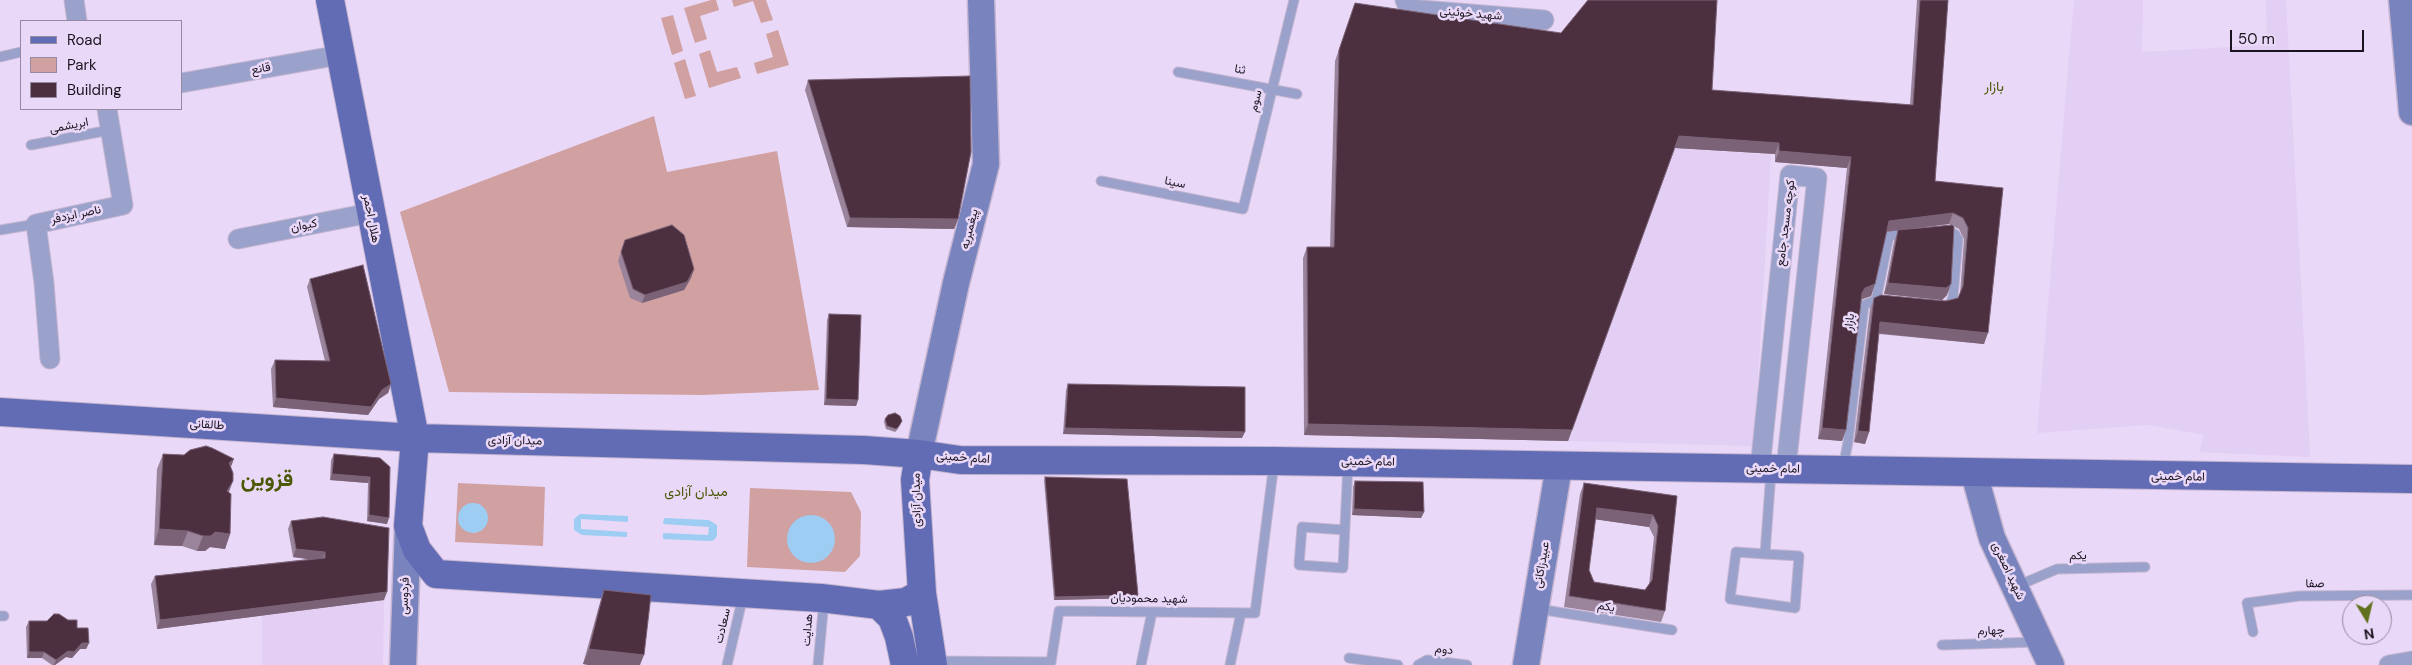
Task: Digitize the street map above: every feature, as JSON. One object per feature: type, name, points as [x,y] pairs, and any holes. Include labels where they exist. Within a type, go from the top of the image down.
[{"type":"main road","name":"هلال احمر","points":[[330,0],[415,438]]},
{"type":"main road","name":"پیغمبریه","points":[[919,454],[956,283],[986,164],[981,0]]},
{"type":"main road","points":[[2402,0],[2410,60],[2412,112]]},
{"type":"main road","name":"طالقانی","points":[[0,412],[415,438]]},
{"type":"main road","name":"میدان آزادی","points":[[415,438],[864,450],[919,454],[915,480],[924,604],[932,663]]},
{"type":"main road","points":[[415,438],[405,531],[436,574],[824,598],[886,614],[906,602],[924,604]]},
{"type":"main road","name":"امام خمینی","points":[[919,454],[961,444],[1773,462],[1974,473],[2412,479]]},
{"type":"main road","name":"امام خمینی","points":[[919,454],[960,460],[1274,460],[1559,466],[1773,462]]},
{"type":"main road","name":"عبیدزاکانی","points":[[1526,665],[1559,466]]},
{"type":"main road","name":"امام خمینی","points":[[1843,466],[2412,471]]},
{"type":"main road","name":"شهید اصغری","points":[[1974,473],[1992,538],[2052,665]]},
{"type":"main road","name":"فردوسی","points":[[403,665],[405,531]]},
{"type":"main road","points":[[886,614],[899,637],[905,665]]},
{"type":"street","points":[[74,0],[77,20]]},
{"type":"street","name":"شهید خوئینی","points":[[1405,0],[1409,9],[1544,20]]},
{"type":"street","name":"قانع","points":[[182,83],[340,55]]},
{"type":"street","name":"ناصر ایزدفر","points":[[50,359],[44,283],[36,224],[124,205],[107,110]]},
{"type":"street","name":"کوچه مسجد جامع","points":[[1790,175],[1816,178],[1773,462],[1790,175]]},
{"type":"street","name":"کیوان","points":[[238,239],[370,213]]},
{"type":"street","points":[[2389,665],[2412,661]]},
{"type":"lane","name":"سوم","points":[[1243,209],[1294,0]]},
{"type":"lane","points":[[0,57],[20,52]]},
{"type":"lane","name":"ثنا","points":[[1178,72],[1298,94]]},
{"type":"lane","name":"ابریشمی","points":[[31,145],[110,130]]},
{"type":"lane","name":"سینا","points":[[1101,181],[1243,209]]},
{"type":"lane","points":[[0,230],[36,224]]},
{"type":"lane","points":[[1931,231],[1950,230],[1958,239],[1953,297],[1950,304],[1933,305]]},
{"type":"lane","points":[[1895,302],[1876,300],[1888,236],[1913,233]]},
{"type":"lane","name":"بازار","points":[[1843,466],[1864,305],[1876,300]]},
{"type":"lane","points":[[1230,665],[1241,613],[1255,613],[1274,460]]},
{"type":"lane","points":[[1345,530],[1302,527],[1299,565],[1343,568],[1345,530],[1348,462]]},
{"type":"lane","points":[[1765,554],[1773,462]]},
{"type":"lane","points":[[1736,552],[1765,554],[1799,556],[1795,608],[1730,600],[1736,552]]},
{"type":"lane","name":"یکم","points":[[2015,587],[2057,569],[2145,567]]},
{"type":"lane","name":"سعادت","points":[[727,665],[744,593]]},
{"type":"lane","name":"صفا","points":[[2253,632],[2247,603],[2299,596],[2412,595]]},
{"type":"lane","name":"هدایت","points":[[818,665],[824,598]]},
{"type":"lane","name":"یکم","points":[[1535,608],[1672,630]]},
{"type":"lane","name":"شهید محمودیان","points":[[932,663],[1051,662],[1059,611],[1241,613]]},
{"type":"lane","points":[[1141,665],[1152,612]]},
{"type":"lane","name":"چهارم","points":[[1942,645],[2040,642]]},
{"type":"lane","points":[[1349,658],[1398,665]]},
{"type":"lane","name":"دوم","points":[[1418,665],[1427,660],[1467,665]]},
{"type":"shaded area","points":[[2074,0],[2143,0],[2142,52],[2267,45],[2266,0],[2286,0],[2310,457],[2199,452],[2204,435],[2149,425],[2037,433]]},
{"type":"shaded area","points":[[1675,148],[1771,155],[1754,446],[1568,441]]},
{"type":"shaded area","points":[[384,600],[383,665],[262,665],[262,616]]},
{"type":"green space","points":[[716,0],[719,10],[700,16],[707,39],[695,43],[684,8]]},
{"type":"green space","points":[[732,0],[766,0],[773,20],[761,23],[753,1],[734,7]]},
{"type":"green space","points":[[673,15],[683,51],[672,55],[661,18]]},
{"type":"green space","points":[[778,30],[789,65],[757,74],[754,63],[773,57],[766,34]]},
{"type":"green space","points":[[710,50],[717,72],[737,67],[741,78],[709,88],[699,54]]},
{"type":"green space","points":[[685,59],[696,96],[685,99],[674,63]]},
{"type":"green space","points":[[654,116],[667,172],[777,151],[819,390],[702,395],[449,392],[400,212]]},
{"type":"green space","points":[[458,483],[545,487],[543,546],[455,542]],"holes":[[[472,503],[481,505],[482,530],[473,533],[463,507]]]},
{"type":"green space","points":[[750,488],[851,492],[861,512],[860,556],[845,572],[747,567]]},
{"type":"water","points":[[473,503],[484,507],[488,518],[484,529],[473,533],[462,529],[458,518],[462,507]]},
{"type":"water","points":[[580,514],[628,516],[628,522],[581,519],[581,529],[627,532],[627,537],[582,535],[574,530],[574,519]]},
{"type":"water","points":[[806,515],[816,515],[828,522],[835,534],[835,544],[828,556],[816,563],[806,563],[798,559],[791,552],[787,544],[787,534],[791,526],[798,519]]},
{"type":"water","points":[[664,518],[709,520],[717,525],[717,536],[714,540],[710,541],[663,539],[663,533],[708,535],[709,527],[663,524]]},
{"type":"building","points":[[1588,0],[1717,0],[1712,90],[1913,105],[1920,0],[1948,0],[1935,181],[2003,188],[1988,333],[1880,322],[1869,432],[1858,431],[1874,298],[1881,295],[1946,301],[1958,298],[1963,286],[1968,228],[1963,218],[1953,213],[1889,221],[1875,284],[1865,288],[1862,293],[1846,430],[1822,428],[1851,157],[1779,151],[1779,143],[1679,136],[1572,430],[1308,424],[1307,247],[1334,247],[1339,50],[1355,3],[1561,33]]},
{"type":"building","points":[[970,76],[971,152],[958,219],[850,218],[808,80]]},
{"type":"building","points":[[672,225],[684,235],[694,269],[687,282],[645,295],[633,289],[621,252],[625,240]]},
{"type":"building","points":[[1952,225],[1954,227],[1951,284],[1946,288],[1888,283],[1898,230]]},
{"type":"building","points":[[363,265],[391,384],[382,390],[371,407],[276,398],[275,360],[330,361],[310,279]]},
{"type":"building","points":[[829,314],[861,315],[858,400],[826,399]]},
{"type":"building","points":[[1068,384],[1245,387],[1245,432],[1065,428]]},
{"type":"building","points":[[895,413],[900,416],[902,421],[896,429],[887,426],[885,419],[888,415]]},
{"type":"building","points":[[206,446],[234,459],[229,463],[233,473],[233,481],[227,491],[231,494],[230,534],[215,532],[211,536],[203,536],[188,531],[159,529],[163,454],[184,455],[190,450]]},
{"type":"building","points":[[334,454],[380,458],[390,467],[389,518],[369,515],[370,477],[332,474]]},
{"type":"building","points":[[1045,477],[1127,479],[1138,595],[1055,597]]},
{"type":"building","points":[[1355,481],[1423,482],[1424,512],[1354,509]]},
{"type":"building","points":[[1584,483],[1677,496],[1665,611],[1569,596]],"holes":[[[1597,508],[1653,515],[1658,526],[1652,580],[1645,590],[1594,582],[1589,570]]]},
{"type":"building","points":[[323,517],[389,528],[387,592],[160,620],[155,576],[325,558],[325,552],[296,549],[291,521]]},
{"type":"building","points":[[604,590],[651,595],[644,655],[589,649]]},
{"type":"building","points":[[54,614],[59,614],[68,620],[77,620],[77,628],[88,628],[89,643],[82,643],[74,652],[68,651],[56,660],[44,652],[29,652],[29,621],[47,621]]},
{"type":"district","name":"بازار","points":[[1994,87]]},
{"type":"district","name":"قزوین","points":[[267,480]]},
{"type":"district","name":"میدان آزادی","points":[[696,492]]}]
